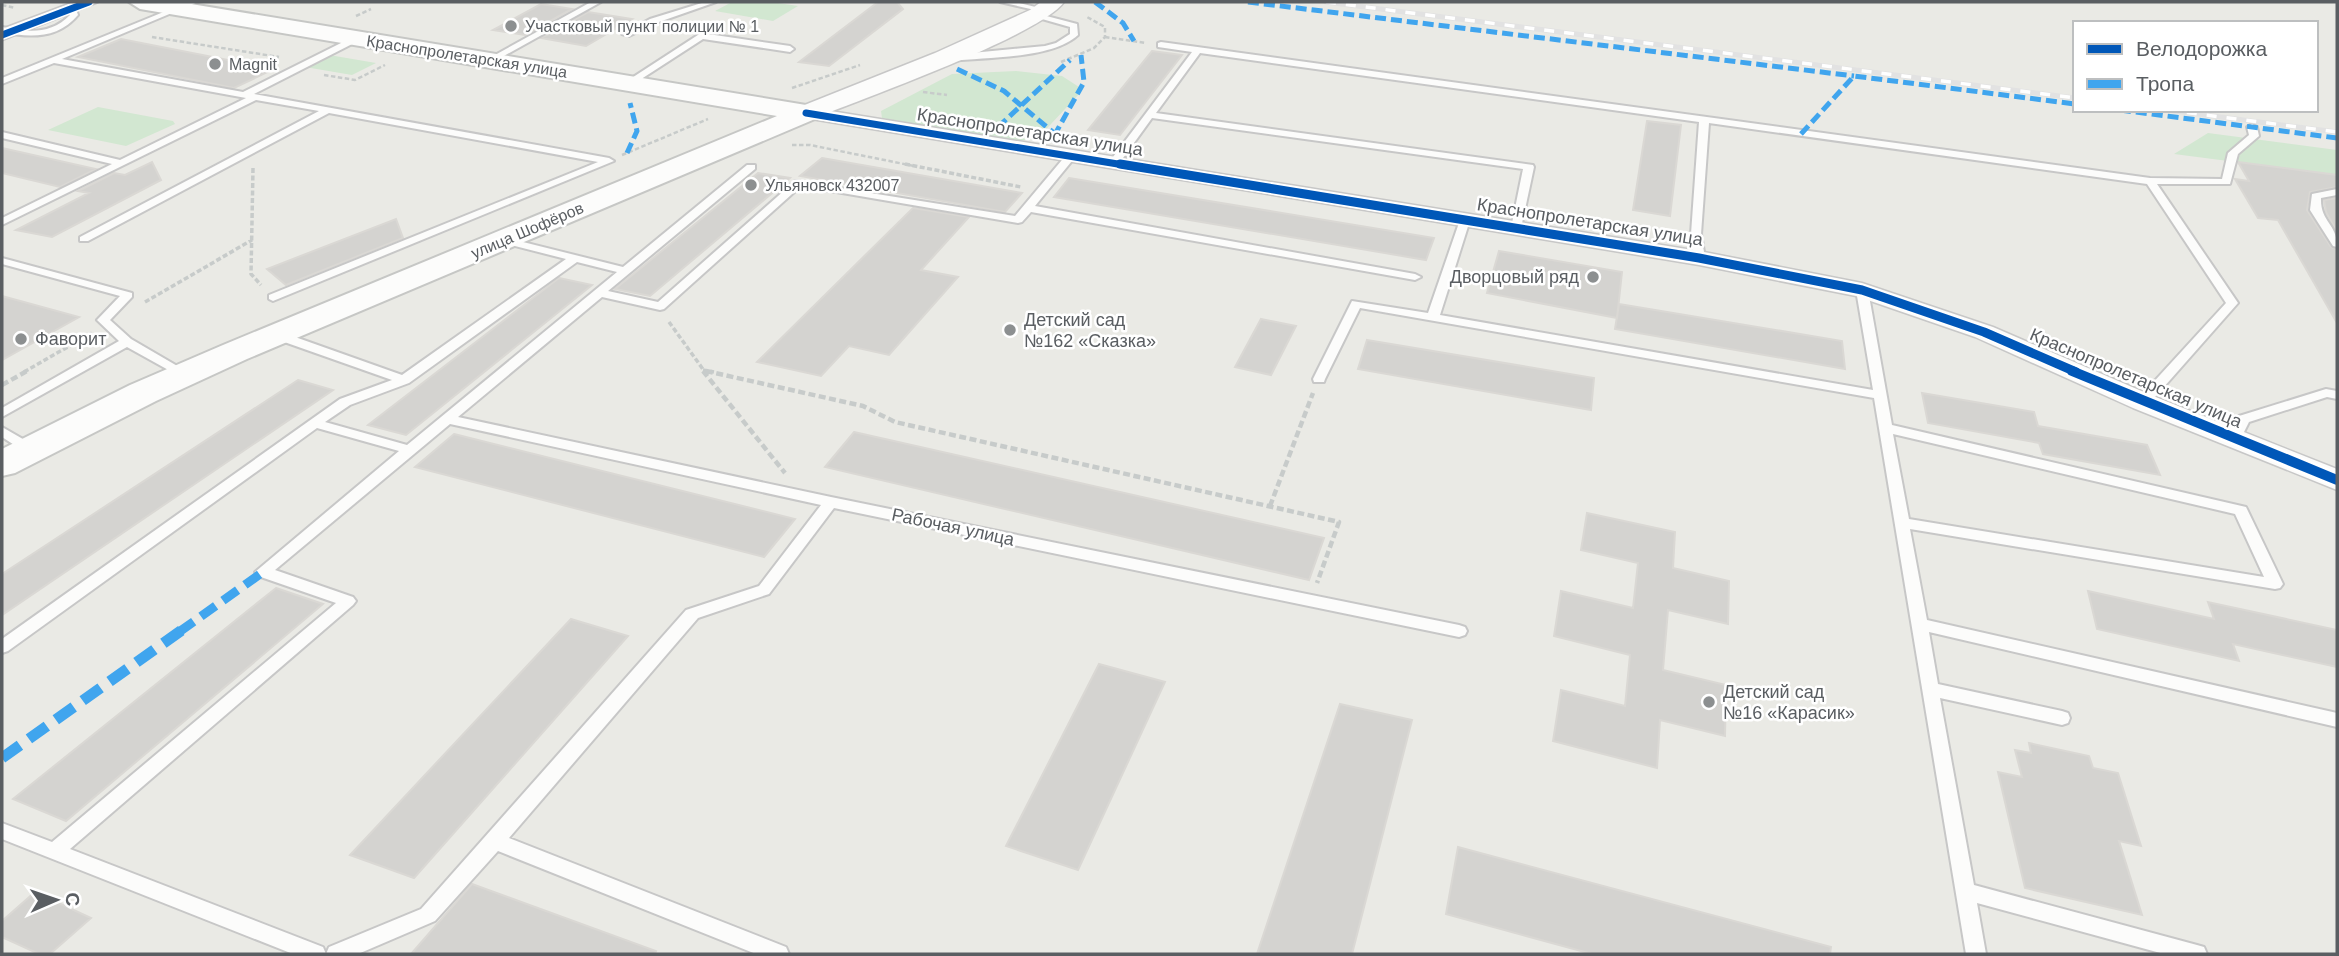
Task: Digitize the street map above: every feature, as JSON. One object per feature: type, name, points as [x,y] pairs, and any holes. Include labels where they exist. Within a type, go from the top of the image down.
[{"type":"main road","name":"Краснопролетарская улица","points":[[140,2],[186,5],[357,38],[806,113]]},
{"type":"main road","name":"улица Шофёров","points":[[11,448],[806,113]]},
{"type":"street","points":[[4,32],[80,5]]},
{"type":"street","name":"улица Шофёров","points":[[806,113],[943,58],[1045,9]]},
{"type":"street","name":"Краснопролетарская улица","points":[[806,113],[1699,258],[1862,290],[1984,332],[2335,483]]},
{"type":"lane","points":[[490,60],[597,2]]},
{"type":"lane","points":[[626,34],[653,20],[712,2]]},
{"type":"lane","points":[[943,58],[1046,49],[1059,45],[1074,35],[1076,30],[1069,23],[1045,9],[1004,2]]},
{"type":"lane","points":[[2,81],[186,5]]},
{"type":"lane","points":[[629,83],[701,36],[790,49]]},
{"type":"lane","points":[[242,96],[357,38]]},
{"type":"lane","points":[[1161,45],[2150,181],[2225,182],[2234,153],[2254,136],[2252,127]]},
{"type":"lane","points":[[1114,163],[1199,50]]},
{"type":"lane","points":[[52,60],[609,161]]},
{"type":"lane","points":[[2,222],[253,98]]},
{"type":"lane","points":[[84,240],[326,111]]},
{"type":"lane","points":[[1151,115],[1529,167],[1516,228]]},
{"type":"lane","points":[[1699,258],[1696,234],[1703,121]]},
{"type":"lane","points":[[2,135],[121,163]]},
{"type":"lane","points":[[599,293],[660,306],[799,183],[1018,220],[1071,156]]},
{"type":"lane","points":[[273,297],[609,161]]},
{"type":"lane","points":[[55,852],[348,601],[263,572],[751,167]]},
{"type":"lane","points":[[2143,402],[2232,303],[2150,181]]},
{"type":"lane","points":[[2337,192],[2316,196],[2315,210],[2337,244]]},
{"type":"lane","points":[[1028,208],[1415,277]]},
{"type":"lane","points":[[1433,317],[1465,220]]},
{"type":"lane","points":[[503,240],[625,271]]},
{"type":"lane","points":[[2,647],[345,402],[404,380],[574,259]]},
{"type":"lane","points":[[2,261],[128,295],[103,320],[127,342],[185,374]]},
{"type":"lane","points":[[1862,290],[1976,954]]},
{"type":"lane","points":[[1319,379],[1356,304],[1880,395]]},
{"type":"lane","points":[[276,335],[404,380]]},
{"type":"lane","points":[[2,413],[127,342]]},
{"type":"lane","points":[[2234,439],[2244,419],[2326,393],[2337,395]]},
{"type":"lane","name":"Рабочая улица","points":[[448,419],[831,502],[1459,631]]},
{"type":"lane","points":[[316,424],[410,450]]},
{"type":"lane","points":[[1885,428],[2241,510],[2275,584],[1902,523]]},
{"type":"lane","points":[[336,954],[428,915],[692,614],[764,590],[831,502]]},
{"type":"lane","points":[[1919,624],[2337,720]]},
{"type":"lane","points":[[1931,689],[2062,718]]},
{"type":"lane","points":[[2,831],[316,954]]},
{"type":"lane","points":[[495,841],[779,954]]},
{"type":"lane","points":[[1965,891],[2197,954]]},
{"type":"path","points":[[120,32],[281,57],[290,72]]},
{"type":"path","points":[[1105,37],[1161,45]]},
{"type":"path","points":[[355,80],[388,62]]},
{"type":"path","points":[[921,92],[947,95]]},
{"type":"path","points":[[609,161],[715,117]]},
{"type":"path","points":[[784,145],[810,145],[1042,191]]},
{"type":"path","points":[[253,150],[251,274],[273,297]]},
{"type":"path","points":[[660,306],[682,344],[805,496]]},
{"type":"path","points":[[703,370],[863,406],[895,422],[1339,522],[1311,601]]},
{"type":"path","points":[[1269,506],[1319,379]]},
{"type":"green space","points":[[732,2],[771,2],[798,6],[773,21],[715,11]]},
{"type":"green space","points":[[329,55],[376,63],[352,75],[305,67]]},
{"type":"green space","points":[[1016,71],[1062,76],[1079,87],[1079,94],[1037,139],[1012,141],[882,118],[881,111],[952,74]]},
{"type":"green space","points":[[98,107],[173,121],[175,124],[126,146],[48,130]]},
{"type":"green space","points":[[2208,133],[2337,150],[2337,175],[2174,154]]},
{"type":"building","points":[[878,2],[897,2],[903,9],[829,66],[799,62]]},
{"type":"building","points":[[541,4],[572,9],[525,35],[493,30]]},
{"type":"building","points":[[588,12],[632,19],[586,46],[541,38]]},
{"type":"building","points":[[121,39],[274,69],[234,88],[78,57]]},
{"type":"building","points":[[1152,51],[1182,55],[1120,135],[1088,130]]},
{"type":"building","points":[[1647,121],[1681,125],[1670,216],[1633,210]]},
{"type":"building","points":[[2,148],[96,169],[60,187],[2,173]]},
{"type":"building","points":[[822,158],[1022,193],[1005,212],[800,176]]},
{"type":"building","points":[[152,162],[161,180],[52,237],[16,230],[89,193],[78,191],[114,173],[125,175]]},
{"type":"building","points":[[2238,162],[2337,175],[2337,187],[2310,192],[2307,210],[2331,247],[2337,249],[2337,323],[2278,220],[2258,218],[2235,179],[2249,181]]},
{"type":"building","points":[[758,173],[790,178],[650,296],[615,289]]},
{"type":"building","points":[[1069,178],[1434,238],[1426,260],[1054,197]]},
{"type":"building","points":[[2337,198],[2337,232],[2326,212],[2324,200]]},
{"type":"building","points":[[913,208],[969,217],[921,270],[958,277],[889,355],[849,346],[821,376],[757,362]]},
{"type":"building","points":[[396,219],[403,238],[286,285],[267,269]]},
{"type":"building","points":[[1499,251],[1622,272],[1617,318],[1487,293]]},
{"type":"building","points":[[559,278],[592,285],[406,435],[368,425]]},
{"type":"building","name":"Фаворит","points":[[2,296],[79,317],[2,360]]},
{"type":"building","points":[[1619,304],[1842,341],[1845,369],[1615,329]]},
{"type":"building","points":[[1261,319],[1296,326],[1271,375],[1235,367]]},
{"type":"building","points":[[1367,340],[1594,378],[1591,410],[1358,369]]},
{"type":"building","points":[[298,380],[333,390],[2,615],[2,574]]},
{"type":"building","points":[[1922,393],[2034,412],[2038,426],[2147,445],[2160,475],[2043,454],[2039,443],[1928,423]]},
{"type":"building","points":[[854,432],[1324,538],[1309,580],[825,467]]},
{"type":"building","points":[[454,434],[795,519],[764,557],[415,467]]},
{"type":"building","points":[[1587,513],[1675,532],[1673,568],[1729,581],[1728,624],[1668,610],[1663,670],[1726,685],[1725,736],[1660,720],[1657,768],[1553,741],[1561,690],[1625,706],[1630,655],[1554,636],[1561,591],[1633,608],[1638,563],[1581,550]]},
{"type":"building","points":[[276,588],[323,604],[66,821],[13,799]]},
{"type":"building","points":[[2088,591],[2214,619],[2208,602],[2337,630],[2337,667],[2233,644],[2239,661],[2097,629]]},
{"type":"building","points":[[571,619],[628,636],[414,878],[350,855]]},
{"type":"building","points":[[1099,664],[1165,682],[1078,870],[1006,846]]},
{"type":"building","points":[[1340,704],[1412,720],[1352,954],[1257,954]]},
{"type":"building","points":[[2029,743],[2089,756],[2093,768],[2118,773],[2141,846],[2119,841],[2142,915],[2025,888],[1998,772],[2022,777],[2015,750],[2031,753]]},
{"type":"building","points":[[1458,847],[1831,947],[1830,954],[1592,954],[1446,914]]},
{"type":"building","points":[[472,884],[656,951],[655,954],[411,954]]},
{"type":"building","points":[[35,892],[91,918],[50,954],[39,954],[2,937],[2,921]]},
{"type":"railway","points":[[1326,2],[2073,98]]},
{"type":"railway","points":[[2182,112],[2337,132]]},
{"type":"marked path","points":[[1095,2],[1123,23],[1134,41]]},
{"type":"marked path","points":[[1248,2],[1854,76]]},
{"type":"marked path","points":[[1054,136],[1084,82],[1081,55]]},
{"type":"marked path","points":[[998,127],[1070,60]]},
{"type":"marked path","points":[[957,69],[1004,91],[1055,134]]},
{"type":"marked path","points":[[1801,134],[1854,76],[2073,104]]},
{"type":"marked path","points":[[627,153],[637,131],[630,103]]},
{"type":"marked path","points":[[2136,112],[2337,138]]},
{"type":"marked path","points":[[2,758],[263,572]]},
{"type":"cycle path","points":[[2,35],[89,2]]},
{"type":"cycle path","points":[[806,113],[1699,258],[1862,290],[1984,332],[2143,402],[2337,480]]},
{"type":"place","name":"Участковый пункт полиции № 1","points":[[511,26]]},
{"type":"place","name":"Magnit","points":[[215,64]]},
{"type":"place","name":"Ульяновск 432007","points":[[751,185]]},
{"type":"place","name":"Дворцовый ряд","points":[[1593,277]]},
{"type":"place","name":"Детский сад №162 «Сказка»","points":[[1010,330]]},
{"type":"place","name":"Фаворит","points":[[21,339]]},
{"type":"place","name":"Детский сад №16 «Карасик»","points":[[1709,702]]}]
